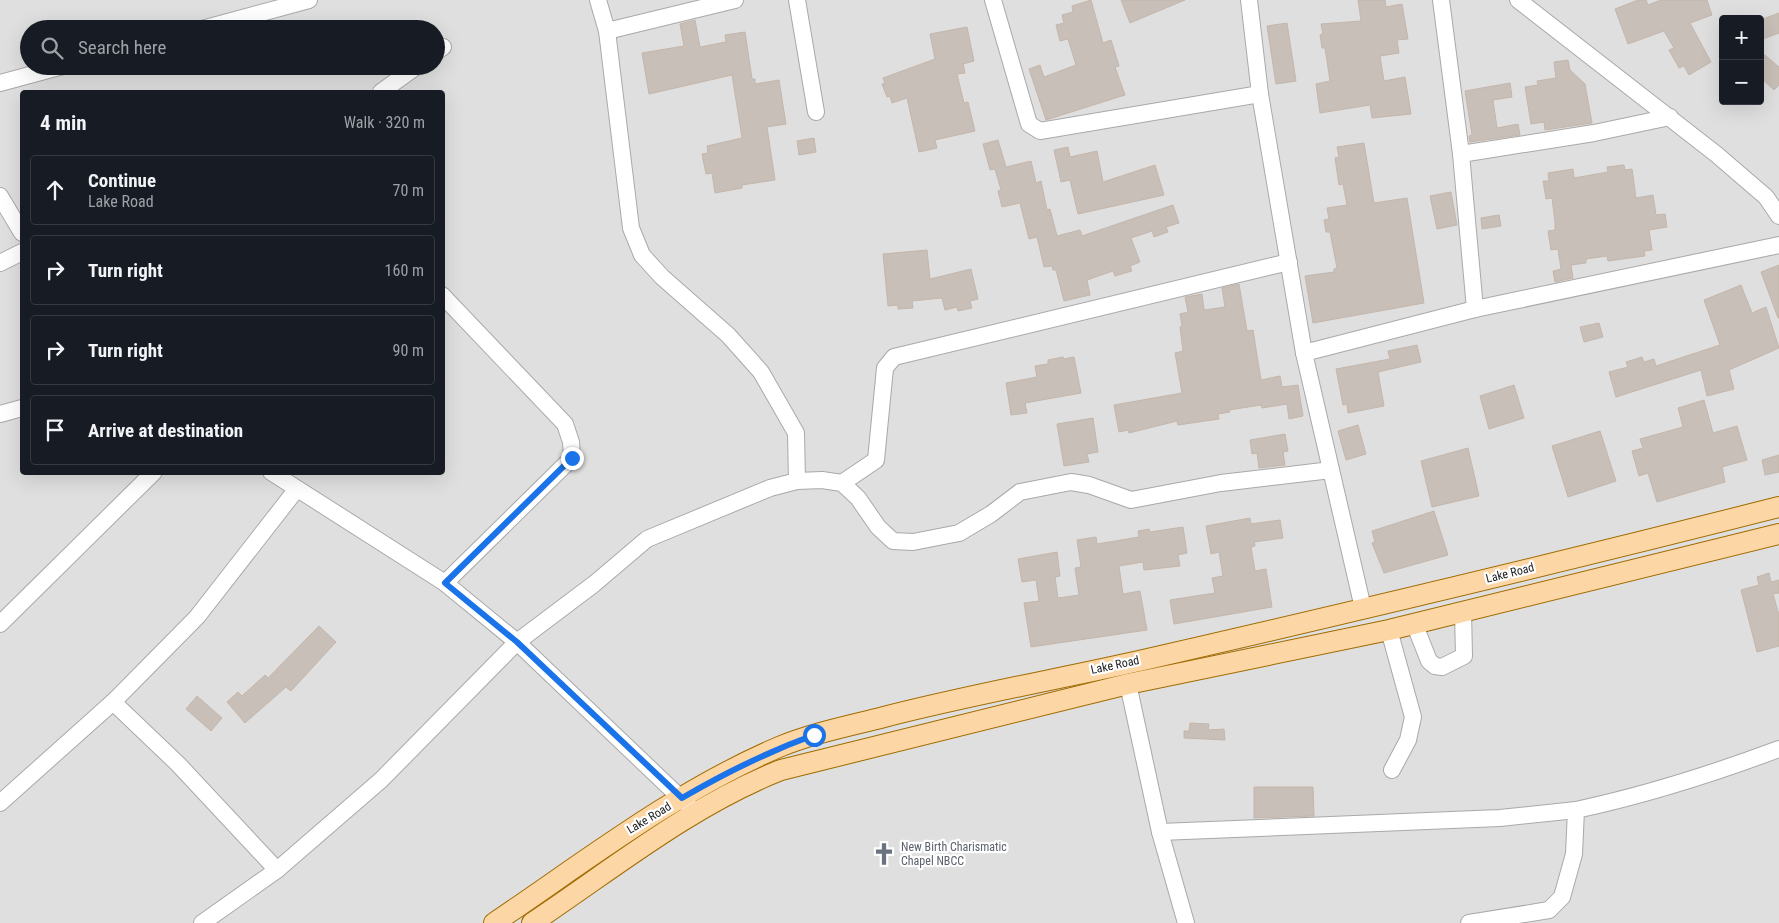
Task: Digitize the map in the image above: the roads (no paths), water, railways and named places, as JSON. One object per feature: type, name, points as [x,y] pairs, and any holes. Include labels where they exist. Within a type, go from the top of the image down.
[{"type":"main road","name":"Lake Road","points":[[494,923],[619,836],[682,798],[730,770],[779,747],[814,735],[972,695],[1135,662],[1779,507]]},
{"type":"main road","name":"Lake Road","points":[[532,923],[647,844],[755,780],[781,770],[1128,684],[1389,630],[1779,535]]},
{"type":"street","points":[[235,20],[309,0]]},
{"type":"street","points":[[598,0],[607,31],[631,228],[642,255],[662,277],[728,335],[761,372],[796,433],[797,480]]},
{"type":"street","points":[[607,31],[736,0]]},
{"type":"street","points":[[797,0],[816,112]]},
{"type":"street","points":[[993,0],[1028,124],[1040,131],[1260,94]]},
{"type":"street","points":[[1249,0],[1260,94],[1304,353],[1363,608]]},
{"type":"street","points":[[1441,0],[1462,154],[1475,309]]},
{"type":"street","points":[[1518,0],[1670,118],[1766,197],[1779,216]]},
{"type":"street","points":[[0,83],[30,75]]},
{"type":"street","points":[[384,90],[405,75]]},
{"type":"street","points":[[1462,154],[1594,133],[1670,118]]},
{"type":"street","points":[[0,196],[20,231]]},
{"type":"street","points":[[1304,353],[1475,309],[1779,245]]},
{"type":"street","points":[[0,263],[20,253]]},
{"type":"street","points":[[842,483],[876,460],[884,368],[894,357],[1289,262]]},
{"type":"street","points":[[445,298],[566,424],[572,442],[572,458],[445,583]]},
{"type":"street","points":[[0,414],[20,409]]},
{"type":"street","points":[[202,923],[277,870],[381,780],[517,642],[594,584],[647,539],[713,510],[797,480],[822,480],[842,483],[858,498],[878,527],[893,541],[913,542],[959,533],[991,514],[1020,492],[1071,482],[1088,485],[1130,500],[1221,483],[1330,470]]},
{"type":"street","points":[[0,624],[151,475]]},
{"type":"street","points":[[274,475],[445,583],[517,642],[682,798],[696,814]]},
{"type":"street","points":[[0,804],[113,702],[197,617],[296,490]]},
{"type":"street","points":[[1414,623],[1429,661],[1435,666],[1442,667],[1464,656],[1464,611]]},
{"type":"street","points":[[1389,630],[1413,717],[1408,740],[1392,770]]},
{"type":"street","points":[[1128,684],[1160,832],[1186,923]]},
{"type":"street","points":[[113,702],[178,764],[277,870]]},
{"type":"street","points":[[1160,832],[1500,818],[1576,810],[1644,795],[1673,784],[1712,774],[1779,749]]},
{"type":"street","points":[[1469,923],[1550,910],[1562,897],[1574,854],[1576,810]]},
{"type":"place","name":"New Birth Charismatic Chapel NBCC","points":[[884,854]]}]
